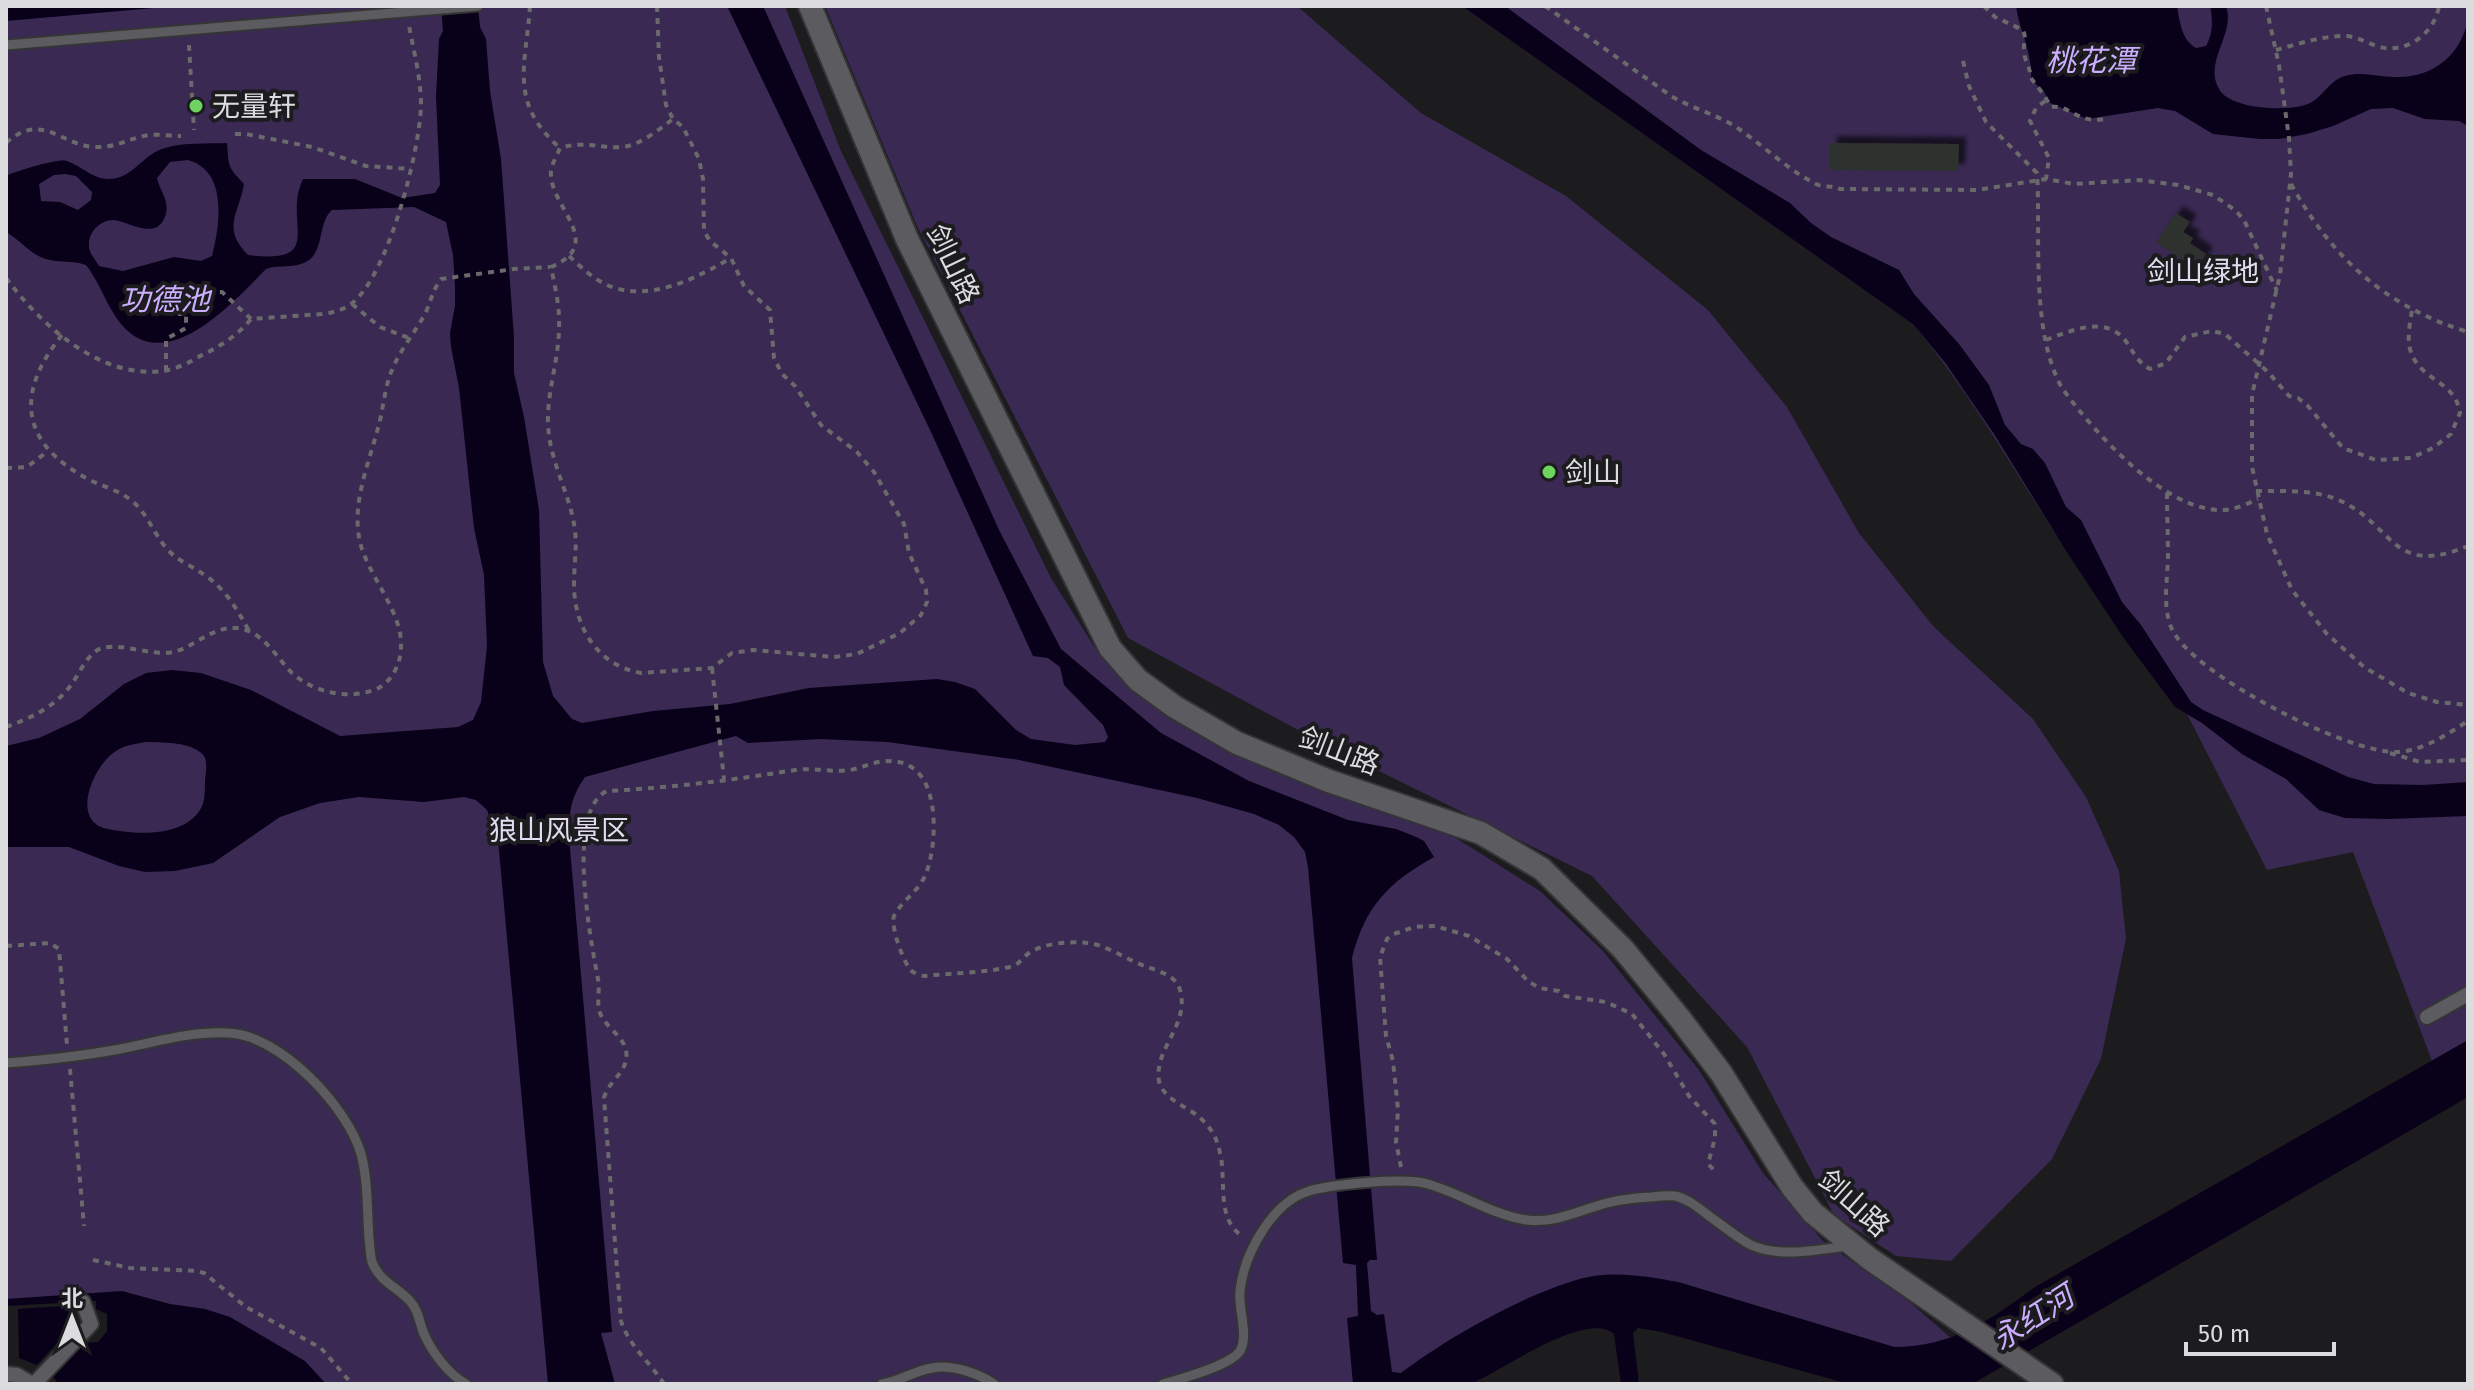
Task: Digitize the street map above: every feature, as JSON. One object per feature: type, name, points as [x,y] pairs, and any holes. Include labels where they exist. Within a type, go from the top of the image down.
[{"type":"street","name":"剑山路","points":[[810,6],[907,239],[1110,648],[1138,680],[1175,707],[1237,743],[1329,781],[1481,833],[1542,869],[1623,949],[1652,984],[1721,1073],[1792,1187],[1813,1213],[1852,1245],[1965,1326],[2052,1384]]},
{"type":"street","points":[[2427,1017],[2468,994]]},
{"type":"street","points":[[6,1365],[6,1374],[17,1375],[33,1384],[91,1324],[83,1302]]},
{"type":"lane","points":[[6,45],[478,6]]},
{"type":"lane","points":[[6,1063],[69,1058],[187,1036],[229,1032],[258,1039],[286,1056],[334,1106],[362,1155],[371,1261],[381,1277],[410,1301],[433,1352],[449,1371],[466,1384]]},
{"type":"lane","points":[[1163,1384],[1229,1361],[1240,1351],[1243,1338],[1239,1293],[1243,1273],[1257,1243],[1269,1222],[1286,1205],[1304,1192],[1316,1189],[1384,1182],[1422,1183],[1525,1220],[1554,1220],[1632,1198],[1671,1195],[1684,1199],[1748,1243],[1762,1249],[1787,1252],[1852,1245]]},
{"type":"lane","points":[[882,1384],[931,1368],[946,1367],[985,1378],[994,1384]]},
{"type":"path","points":[[530,6],[523,91],[542,132],[560,148]]},
{"type":"path","points":[[551,267],[559,304],[560,329],[548,421],[552,457],[574,526],[577,616],[587,638],[599,653],[631,671],[641,673],[712,668],[732,653],[753,650],[834,657],[857,654],[900,633],[921,615],[927,602],[926,590],[909,553],[904,524],[874,472],[857,452],[821,425],[795,386],[782,374],[774,358],[770,310],[744,286],[731,258],[710,241],[704,231],[703,179],[699,159],[683,127],[673,119],[666,105],[659,57],[657,6]]},
{"type":"path","points":[[1545,6],[1671,96],[1731,124],[1797,173],[1820,186],[1840,189],[1977,190],[2046,179],[2074,184],[2139,180],[2158,182],[2223,200],[2244,220],[2277,291]]},
{"type":"path","points":[[1984,6],[1995,17],[2023,30],[2026,37],[2023,54],[2031,71],[2030,77],[2051,107],[2060,106],[2085,120],[2104,119]]},
{"type":"path","points":[[2266,6],[2290,145],[2290,181],[2277,291],[2252,395],[2250,436],[2256,491],[2267,534],[2292,590],[2327,634],[2364,667],[2408,693],[2437,702],[2468,705]]},
{"type":"path","points":[[2276,50],[2342,36],[2389,48],[2413,43],[2426,33],[2439,6]]},
{"type":"path","points":[[166,371],[166,339],[186,328],[186,300],[194,292],[222,292],[251,319],[322,314],[352,304],[377,272],[387,251],[418,139],[421,106],[419,79],[406,12]]},
{"type":"path","points":[[188,30],[194,130]]},
{"type":"path","points":[[1963,61],[1977,106],[1986,122],[2037,173],[2045,341],[2054,374],[2072,402],[2137,471],[2167,493],[2190,504],[2219,510],[2258,499]]},
{"type":"path","points":[[2045,101],[2036,108],[2030,121],[2049,158],[2046,179]]},
{"type":"path","points":[[560,148],[590,143],[623,147],[652,135],[673,119]]},
{"type":"path","points":[[6,143],[27,131],[51,131],[91,147],[113,147],[147,135],[181,136]]},
{"type":"path","points":[[235,134],[312,147],[366,166],[411,169]]},
{"type":"path","points":[[6,727],[27,720],[51,705],[69,688],[92,654],[102,648],[173,652],[222,629],[236,628],[261,637],[304,682],[330,692],[358,696],[382,687],[394,673],[401,657],[402,638],[362,547],[357,526],[362,479],[379,425],[390,374],[441,279],[551,267],[564,262],[569,256],[576,242],[575,231],[553,186],[551,171],[560,148]]},
{"type":"path","points":[[2290,181],[2310,218],[2359,274],[2412,310],[2468,332]]},
{"type":"path","points":[[569,256],[588,274],[606,285],[627,290],[675,286],[731,258]]},
{"type":"path","points":[[6,278],[62,335],[97,359],[133,371],[166,371],[182,366],[241,331],[251,319]]},
{"type":"path","points":[[352,304],[380,327],[409,338]]},
{"type":"path","points":[[2046,340],[2076,329],[2116,331],[2138,361],[2150,369],[2166,363],[2185,337],[2212,331],[2225,334],[2289,396],[2307,405],[2343,448],[2376,460],[2411,458],[2433,448],[2451,434],[2460,413],[2453,392],[2421,369],[2413,358],[2409,346],[2412,310]]},
{"type":"path","points":[[166,314],[186,314]]},
{"type":"path","points":[[62,335],[41,364],[32,394],[35,430],[48,451],[67,466],[135,503],[168,551],[206,576],[234,603],[249,631]]},
{"type":"path","points":[[6,468],[27,467],[48,451]]},
{"type":"path","points":[[2256,491],[2309,493],[2342,502],[2363,516],[2391,543],[2421,556],[2443,555],[2468,546]]},
{"type":"path","points":[[2167,493],[2167,612],[2177,639],[2187,651],[2220,677],[2307,724],[2365,748],[2420,762],[2468,760]]},
{"type":"path","points":[[712,668],[724,779]]},
{"type":"path","points":[[2384,751],[2412,750],[2436,741],[2468,721]]},
{"type":"path","points":[[664,1384],[653,1366],[631,1343],[621,1321],[604,1098],[606,1088],[624,1070],[626,1052],[623,1041],[604,1021],[599,1010],[599,982],[585,895],[586,833],[591,808],[600,794],[607,791],[667,788],[762,777],[798,769],[851,770],[864,764],[902,762],[926,780],[933,798],[930,859],[916,891],[893,917],[892,926],[907,966],[913,973],[924,976],[1014,967],[1038,948],[1091,943],[1163,972],[1174,980],[1181,992],[1181,1021],[1159,1067],[1159,1084],[1168,1095],[1210,1128],[1222,1158],[1225,1210],[1230,1226],[1257,1243]]},
{"type":"path","points":[[1403,1182],[1396,1142],[1398,1109],[1393,1061],[1386,1036],[1380,957],[1387,939],[1394,934],[1424,926],[1451,929],[1488,945],[1539,988],[1559,991],[1565,996],[1606,1002],[1632,1014],[1664,1054],[1681,1085],[1715,1124],[1715,1138],[1708,1164],[1714,1170]]},
{"type":"path","points":[[93,1260],[130,1268],[204,1273],[246,1307],[321,1348],[352,1384]]},
{"type":"green space","name":"狼山风景区","points":[[6,6],[785,6],[841,151],[1051,578],[1097,651],[1141,697],[1206,737],[1285,775],[1453,836],[1540,891],[1603,951],[1699,1070],[1763,1173],[1823,1241],[1911,1303],[1952,1339],[1917,1347],[1894,1347],[1678,1282],[1582,1278],[1502,1312],[1449,1340],[1385,1384],[6,1384]]},
{"type":"green space","name":"剑山","points":[[825,6],[1297,6],[1421,113],[1566,196],[1708,310],[1787,407],[1859,533],[1933,626],[2033,719],[2086,797],[2119,871],[2126,939],[2101,1059],[2052,1159],[1951,1261],[1896,1256],[1834,1215],[1747,1047],[1592,876],[1324,744],[1128,638],[917,226]]},
{"type":"green space","name":"剑山绿地","points":[[1462,6],[2468,6],[2468,1040],[2432,1061],[2353,852],[2267,870],[2187,714],[2175,707],[2120,630],[1975,408],[1914,325]]},
{"type":"water","points":[[6,6],[177,6],[6,21]]},
{"type":"water","points":[[441,6],[478,6],[480,27],[486,39],[490,91],[501,159],[514,373],[539,510],[543,662],[553,696],[572,719],[582,723],[653,711],[730,704],[809,688],[937,679],[975,689],[1016,730],[1031,739],[1075,745],[1105,742],[1108,737],[1103,725],[1064,685],[1060,667],[1048,658],[1033,656],[931,432],[727,6],[763,6],[999,530],[1061,649],[1161,733],[1249,781],[1348,820],[1396,829],[1424,841],[1434,857],[1404,876],[1381,897],[1364,924],[1352,958],[1377,1260],[1367,1263],[1371,1311],[1377,1315],[1384,1314],[1392,1372],[1401,1373],[1463,1332],[1535,1295],[1580,1279],[1616,1274],[1678,1282],[1894,1347],[1935,1342],[1953,1337],[1986,1320],[2035,1287],[2468,1040],[2468,1097],[1972,1384],[1849,1384],[1638,1328],[1633,1333],[1639,1384],[1621,1384],[1614,1334],[1601,1329],[1566,1335],[1467,1384],[1353,1384],[1347,1318],[1358,1316],[1356,1265],[1343,1263],[1308,867],[1305,852],[1294,837],[1279,825],[1254,814],[1197,798],[1019,760],[887,742],[820,739],[748,743],[736,736],[585,777],[572,802],[570,848],[612,1332],[601,1333],[615,1384],[548,1384],[498,840],[487,810],[476,800],[464,797],[424,802],[359,797],[320,803],[280,817],[213,863],[175,871],[145,872],[119,866],[69,847],[6,847],[6,746],[39,738],[80,719],[124,684],[146,673],[172,670],[201,673],[251,690],[340,736],[458,727],[473,720],[481,702],[487,646],[484,575],[474,528],[459,388],[451,347],[455,285],[446,222],[414,207],[332,210],[324,222],[316,251],[306,262],[266,269],[204,326],[165,342],[147,341],[129,332],[116,317],[86,265],[41,257],[6,232],[8,175],[38,165],[67,161],[96,176],[116,178],[131,171],[157,151],[188,144],[227,143],[230,166],[244,184],[234,221],[235,237],[248,255],[272,256],[287,253],[295,247],[298,237],[298,195],[303,179],[355,179],[402,198],[435,193],[440,185],[436,96],[439,39],[443,31]],"holes":[[[188,160],[210,175],[218,200],[212,256],[201,261],[174,257],[123,271],[99,266],[89,244],[93,231],[100,224],[113,220],[147,229],[160,225],[166,213],[166,203],[157,178],[170,162]],[[54,175],[76,176],[92,192],[91,200],[78,210],[60,202],[41,201],[39,184]],[[145,742],[180,744],[194,748],[203,755],[206,764],[205,795],[196,815],[186,823],[161,832],[120,831],[96,824],[87,805],[93,780],[107,758],[126,746]]]},
{"type":"water","points":[[1462,6],[1505,6],[1701,150],[1790,203],[1831,237],[1899,270],[1914,294],[1959,344],[1989,385],[2005,425],[2021,444],[2033,449],[2045,463],[2066,507],[2081,520],[2122,602],[2141,625],[2191,702],[2348,777],[2374,784],[2468,782],[2468,816],[2345,818],[2319,810],[2286,779],[2242,754],[2202,723],[2175,707],[2123,637],[1994,434],[1946,364],[1914,325]]},
{"type":"water","name":"桃花潭","points":[[2016,6],[2177,6],[2184,35],[2196,48],[2206,46],[2210,37],[2210,6],[2226,6],[2227,27],[2217,58],[2215,79],[2225,96],[2262,108],[2291,108],[2312,102],[2345,76],[2408,77],[2432,69],[2452,54],[2465,32],[2468,18],[2468,126],[2459,121],[2425,119],[2393,108],[2371,109],[2307,134],[2260,139],[2213,134],[2175,111],[2158,108],[2087,119],[2048,102],[2045,93],[2031,79],[2030,60]]},
{"type":"water","points":[[122,1291],[230,1317],[305,1361],[326,1384],[6,1384],[6,1299]]},
{"type":"pier","points":[[96,1301],[96,1309],[107,1314],[107,1331],[98,1342],[85,1343],[53,1377],[59,1384],[6,1384],[6,1306]],"holes":[[[64,1306],[75,1315],[72,1327],[37,1365],[19,1358],[18,1309]]]},
{"type":"building","points":[[1830,143],[1959,144],[1958,171],[1830,170]]},
{"type":"building","points":[[2176,213],[2190,222],[2183,232],[2193,238],[2190,243],[2206,254],[2196,269],[2156,242]]},
{"type":"place","name":"无量轩","points":[[196,106]]},
{"type":"place","name":"剑山","points":[[1549,472]]},
{"type":"water label","name":"功德池","points":[[165,300]]},
{"type":"water label","name":"永红河","points":[[2033,1318]]}]
